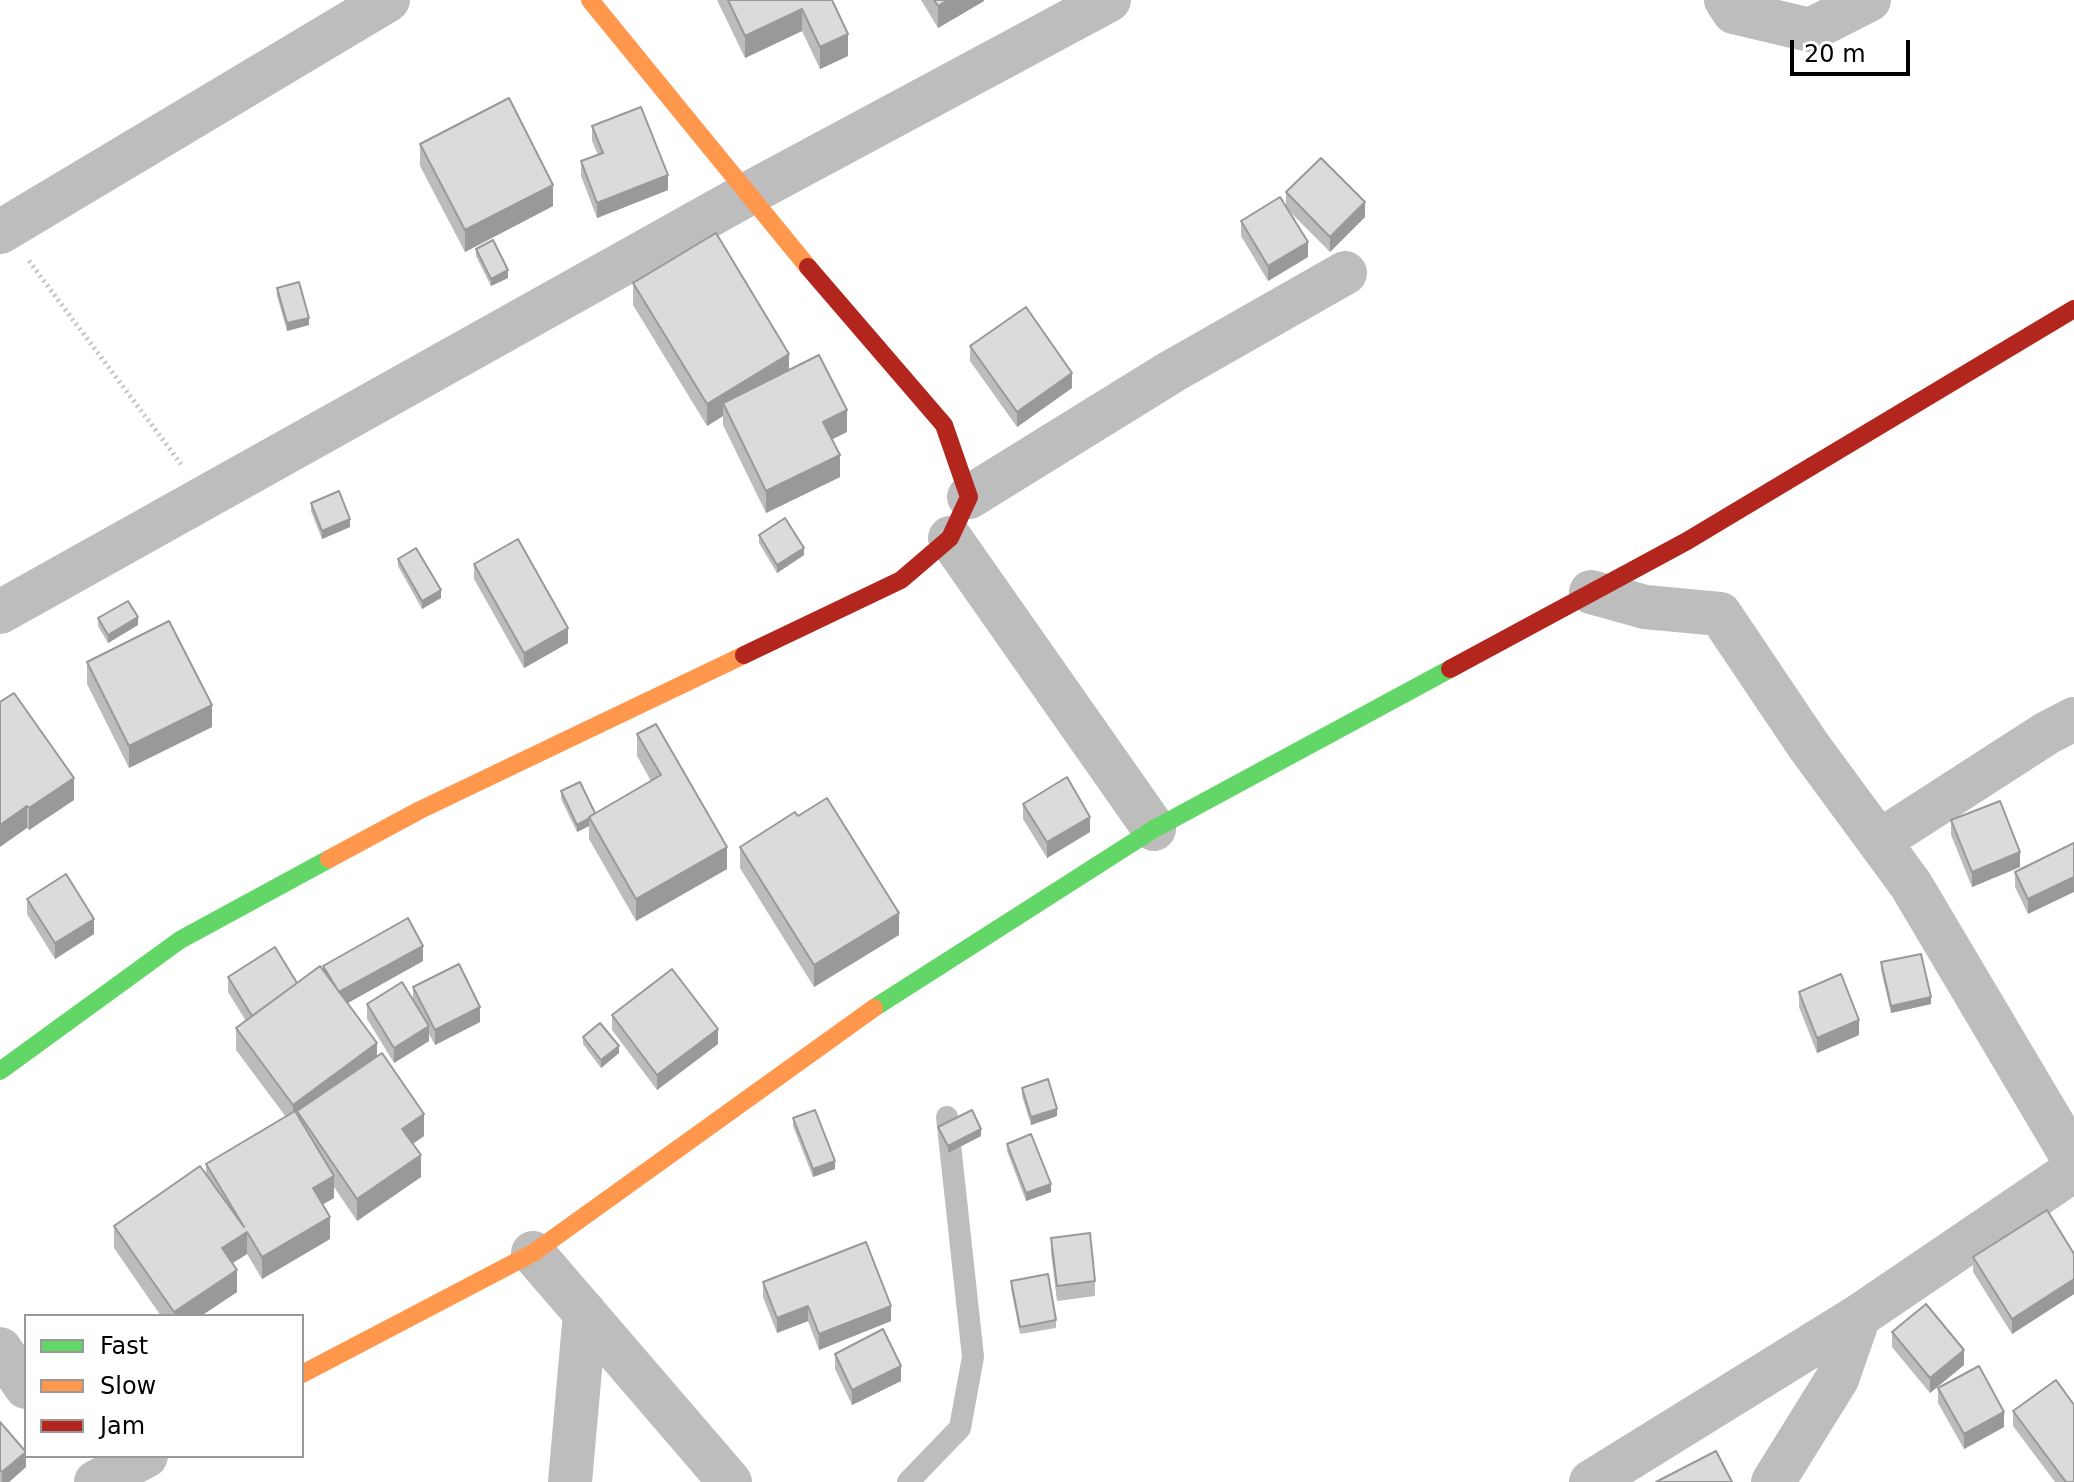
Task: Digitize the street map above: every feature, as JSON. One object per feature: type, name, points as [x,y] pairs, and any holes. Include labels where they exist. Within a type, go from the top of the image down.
[{"type":"street","points":[[14,246],[388,0]]},
{"type":"street","points":[[590,0],[746,195],[944,425],[969,497]]},
{"type":"street","points":[[0,612],[746,195],[1109,0]]},
{"type":"street","points":[[1726,0],[1734,12],[1810,30],[1869,0]]},
{"type":"street","points":[[0,1071],[180,940],[420,810],[901,580],[950,538],[969,497],[1171,372],[1345,273]]},
{"type":"street","points":[[304,1373],[533,1253],[889,997],[1154,829],[1687,541],[2074,309]]},
{"type":"street","points":[[950,538],[1154,829]]},
{"type":"street","points":[[1591,592],[1645,607],[1720,614],[1808,745],[1881,840],[2074,1160]]},
{"type":"street","points":[[1881,840],[2047,733],[2074,719]]},
{"type":"street","points":[[1591,1482],[1859,1316],[2074,1170]]},
{"type":"street","points":[[533,1253],[730,1482]]},
{"type":"street","points":[[570,1482],[585,1313]]},
{"type":"street","points":[[1773,1482],[1837,1379],[1859,1316]]},
{"type":"street","points":[[0,1349],[24,1384]]},
{"type":"street","points":[[74,1458],[93,1482],[142,1458]]},
{"type":"lane","points":[[908,1482],[960,1428],[973,1357],[947,1117]]},
{"type":"path","points":[[14,246],[206,497]]},
{"type":"building","points":[[728,0],[832,0],[848,34],[820,47],[802,9],[745,36]]},
{"type":"building","points":[[934,0],[948,0],[938,6]]},
{"type":"building","points":[[509,98],[553,185],[465,230],[420,144]]},
{"type":"building","points":[[641,107],[668,175],[597,203],[581,161],[603,153],[592,126]]},
{"type":"building","points":[[1321,158],[1365,202],[1330,237],[1286,192]]},
{"type":"building","points":[[1280,197],[1308,242],[1268,266],[1241,221]]},
{"type":"building","points":[[716,233],[789,354],[707,404],[633,283]]},
{"type":"building","points":[[493,240],[508,270],[491,279],[476,249]]},
{"type":"building","points":[[299,282],[309,318],[287,323],[277,288]]},
{"type":"building","points":[[1026,307],[1072,373],[1017,412],[970,346]]},
{"type":"building","points":[[819,355],[847,410],[823,422],[840,455],[766,491],[723,403]]},
{"type":"building","points":[[339,491],[350,519],[322,531],[311,503]]},
{"type":"building","points":[[785,518],[804,548],[777,565],[759,535]]},
{"type":"building","points":[[518,539],[568,628],[524,653],[474,564]]},
{"type":"building","points":[[416,548],[441,590],[422,601],[398,559]]},
{"type":"building","points":[[128,601],[138,617],[108,635],[98,618]]},
{"type":"building","points":[[169,621],[212,705],[129,746],[87,662]]},
{"type":"building","points":[[14,693],[74,778],[0,825],[0,702]]},
{"type":"building","points":[[656,724],[727,847],[636,899],[589,817],[661,775],[637,734]]},
{"type":"building","points":[[1067,777],[1090,817],[1047,842],[1023,804]]},
{"type":"building","points":[[580,782],[595,813],[577,825],[561,791]]},
{"type":"building","points":[[827,798],[899,913],[814,965],[740,847],[795,812],[798,816]]},
{"type":"building","points":[[2000,801],[2020,852],[1972,872],[1951,820]]},
{"type":"building","points":[[2074,843],[2074,877],[2028,899],[2015,872]]},
{"type":"building","points":[[66,874],[94,919],[55,943],[27,899]]},
{"type":"building","points":[[408,918],[423,946],[339,992],[323,966]]},
{"type":"building","points":[[275,947],[297,983],[252,1016],[228,977]]},
{"type":"building","points":[[1921,954],[1931,997],[1891,1006],[1881,962]]},
{"type":"building","points":[[459,964],[480,1007],[435,1030],[413,987]]},
{"type":"building","points":[[320,966],[377,1043],[293,1105],[236,1028]]},
{"type":"building","points":[[672,969],[718,1029],[657,1075],[612,1015]]},
{"type":"building","points":[[1841,974],[1859,1020],[1817,1038],[1799,992]]},
{"type":"building","points":[[402,982],[429,1026],[394,1048],[367,1004]]},
{"type":"building","points":[[600,1023],[619,1046],[601,1060],[583,1037]]},
{"type":"building","points":[[382,1053],[424,1114],[402,1129],[421,1155],[357,1199],[297,1111]]},
{"type":"building","points":[[1048,1079],[1057,1109],[1031,1117],[1022,1088]]},
{"type":"building","points":[[815,1110],[835,1161],[813,1169],[793,1118]]},
{"type":"building","points":[[972,1110],[981,1129],[948,1146],[938,1127]]},
{"type":"building","points":[[295,1111],[334,1176],[313,1188],[330,1217],[262,1257],[247,1232],[222,1248],[237,1270],[174,1312],[114,1226],[200,1166],[244,1227],[206,1164]]},
{"type":"building","points":[[1031,1134],[1051,1184],[1026,1193],[1007,1144]]},
{"type":"building","points":[[2047,1210],[2074,1254],[2074,1279],[2012,1319],[1973,1257]]},
{"type":"building","points":[[1090,1233],[1095,1281],[1057,1286],[1051,1238]]},
{"type":"building","points":[[866,1242],[891,1306],[819,1334],[808,1306],[777,1318],[763,1282]]},
{"type":"building","points":[[1048,1274],[1056,1320],[1020,1327],[1011,1281]]},
{"type":"building","points":[[1926,1304],[1964,1350],[1930,1378],[1892,1332]]},
{"type":"building","points":[[883,1329],[901,1366],[852,1390],[835,1354]]},
{"type":"building","points":[[1979,1366],[2004,1412],[1964,1434],[1938,1388]]},
{"type":"building","points":[[2056,1380],[2074,1405],[2074,1482],[2066,1482],[2013,1411]]},
{"type":"building","points":[[0,1422],[24,1450],[24,1454],[2,1472]]},
{"type":"building","points":[[1716,1451],[1732,1482],[1656,1482]]},
{"type":"traffic: fast","points":[[874,1008],[1154,829],[1450,669]]},
{"type":"traffic: fast","points":[[0,1071],[180,940],[329,859]]},
{"type":"traffic: slow","points":[[590,0],[808,267]]},
{"type":"traffic: slow","points":[[329,859],[420,810],[744,655]]},
{"type":"traffic: slow","points":[[304,1373],[533,1253],[874,1008]]},
{"type":"traffic: jam","points":[[744,655],[901,580],[950,538],[969,497],[944,425],[808,267]]},
{"type":"traffic: jam","points":[[1450,669],[1687,541],[2074,309]]}]
